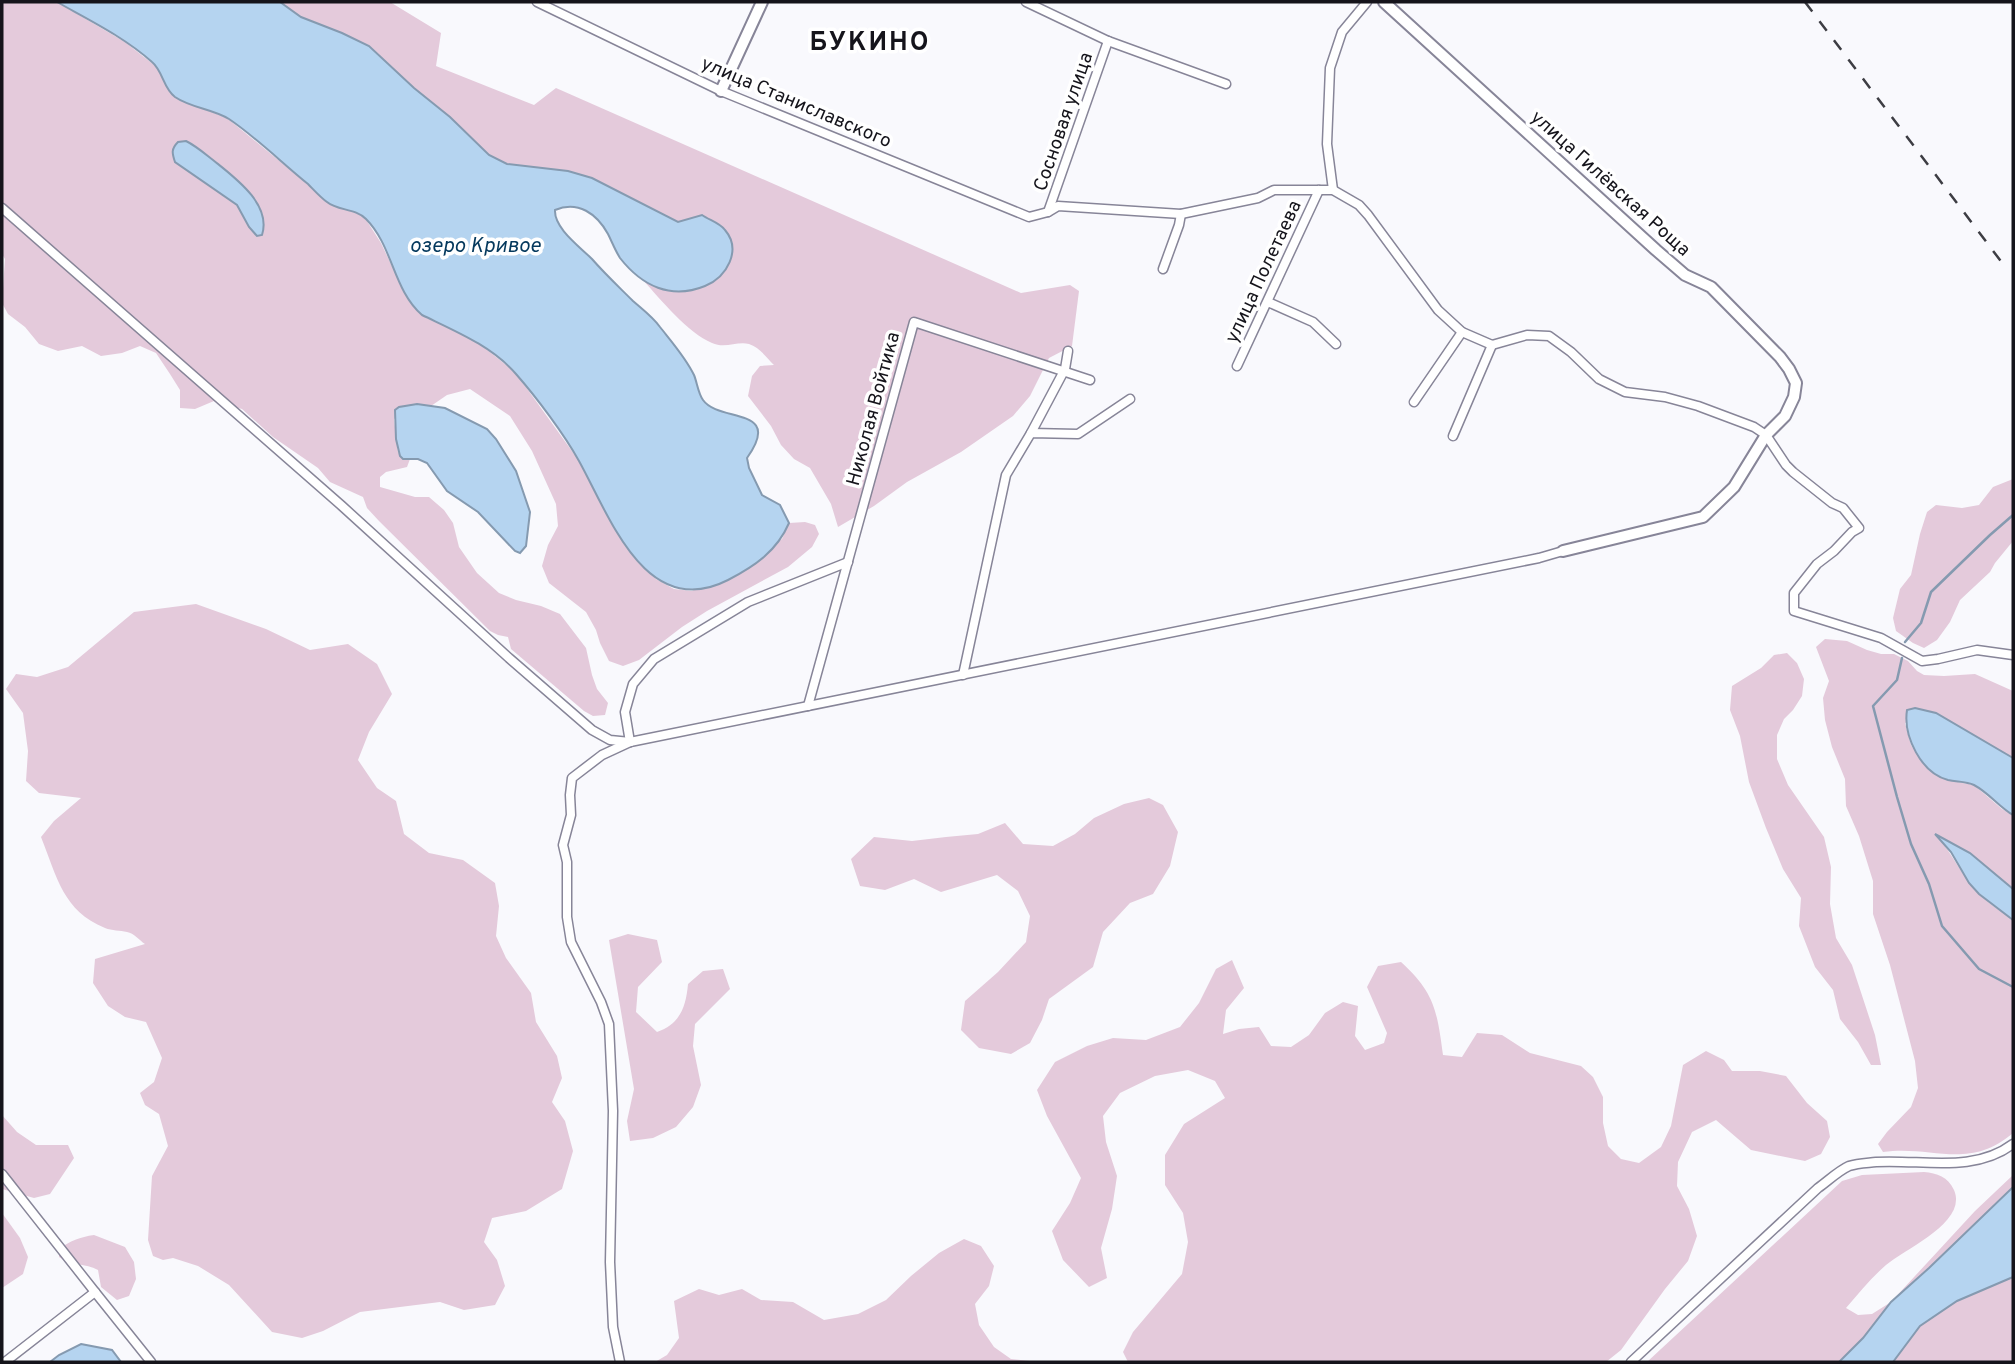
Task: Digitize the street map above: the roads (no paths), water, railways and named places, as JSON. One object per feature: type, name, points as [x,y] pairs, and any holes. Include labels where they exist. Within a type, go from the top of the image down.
[{"type":"street","name":"улица Станиславского","points":[[537,2],[721,91],[1029,217],[1048,212]]},
{"type":"street","points":[[721,91],[762,2]]},
{"type":"street","points":[[1026,2],[1108,41],[1226,85]]},
{"type":"street","points":[[1367,2],[1342,32],[1330,68],[1327,144],[1334,190],[1359,205],[1368,215],[1438,310],[1462,332],[1492,345],[1527,335],[1549,336],[1571,352],[1599,379],[1625,392],[1665,397],[1698,406],[1754,427],[1766,435],[1786,465],[1843,509],[1859,528],[1817,564],[1794,593],[1794,611],[1881,638],[1922,661],[1977,650],[2013,655]]},
{"type":"street","name":"улица Гилёвская Роща","points":[[1384,2],[1656,250],[1685,275],[1711,287],[1780,357],[1796,383],[1794,397],[1785,416],[1766,435],[1734,487],[1703,517],[1563,551]]},
{"type":"street","name":"Сосновая улица","points":[[1048,212],[1108,41]]},
{"type":"street","name":"улица Полетаева","points":[[1048,212],[1058,206],[1181,215],[1258,198],[1274,190],[1334,190]]},
{"type":"street","name":"улица Полетаева","points":[[1237,366],[1319,190]]},
{"type":"street","points":[[2,208],[342,506],[592,730],[610,740],[630,742]]},
{"type":"street","points":[[1163,269],[1181,215]]},
{"type":"street","points":[[1268,302],[1313,322],[1336,344]]},
{"type":"street","name":"Николая Войтика","points":[[848,562],[914,322],[1090,380]]},
{"type":"street","points":[[1414,402],[1462,332]]},
{"type":"street","points":[[1453,436],[1492,345]]},
{"type":"street","points":[[962,675],[1006,475],[1064,371],[1068,351]]},
{"type":"street","points":[[1031,433],[1078,434],[1130,399]]},
{"type":"street","points":[[620,1362],[613,1327],[610,1262],[613,1111],[609,1024],[572,942],[567,917],[567,862],[563,845],[571,815],[572,778],[602,755],[630,742],[1563,551]]},
{"type":"street","points":[[630,742],[625,712],[633,684],[654,659],[748,602],[848,562]]},
{"type":"street","points":[[808,706],[848,562]]},
{"type":"street","points":[[1631,1362],[1818,1188],[1849,1166],[1887,1161],[1951,1164],[1985,1159],[2013,1144]]},
{"type":"street","points":[[2,1174],[151,1362]]},
{"type":"street","points":[[5,1362],[95,1292]]},
{"type":"water","name":"озеро Кривое","points":[[57,2],[280,2],[301,17],[369,46],[489,155],[507,164],[568,171],[592,178],[678,222],[702,215],[720,225],[730,238],[732,246],[730,262],[725,270],[705,286],[692,290],[669,291],[648,283],[629,268],[620,258],[604,227],[592,215],[579,208],[563,207],[555,210],[559,223],[568,236],[654,320],[683,356],[694,375],[703,400],[711,407],[754,423],[758,430],[756,442],[747,458],[749,468],[762,495],[780,505],[789,523],[772,550],[728,580],[699,589],[674,587],[653,576],[634,557],[618,534],[573,450],[533,394],[496,355],[422,315],[412,305],[382,242],[362,215],[327,202],[229,119],[175,97],[156,66],[141,53],[106,29]]},
{"type":"water","points":[[186,141],[222,167],[249,192],[262,213],[262,235],[257,236],[249,227],[237,205],[175,162],[174,147],[178,142]]},
{"type":"water","points":[[417,404],[445,408],[487,429],[496,439],[516,471],[530,512],[526,546],[520,553],[478,512],[447,491],[427,463],[418,459],[403,459],[400,456],[396,439],[395,410]]},
{"type":"water","points":[[1915,708],[1936,713],[2013,758],[2013,815],[1974,785],[1938,776],[1922,762],[1908,731],[1907,710]]},
{"type":"water","points":[[1935,834],[1970,853],[2013,889],[2013,920],[1969,883],[1951,852]]},
{"type":"water","points":[[2013,1187],[2013,1277],[1957,1301],[1920,1326],[1893,1362],[1839,1362],[1863,1338],[1891,1302]]},
{"type":"water","points":[[81,1344],[112,1350],[121,1362],[50,1362]]},
{"type":"waterway","points":[[1905,642],[1921,623],[1931,592],[2013,515]]},
{"type":"waterway","points":[[1902,658],[1897,680],[1873,706],[1911,844],[1929,884],[1942,926],[1979,969],[2013,987]]},
{"type":"railway","points":[[1805,2],[2003,264]]},
{"type":"district","name":"БУКИНО","points":[[870,43]]}]
